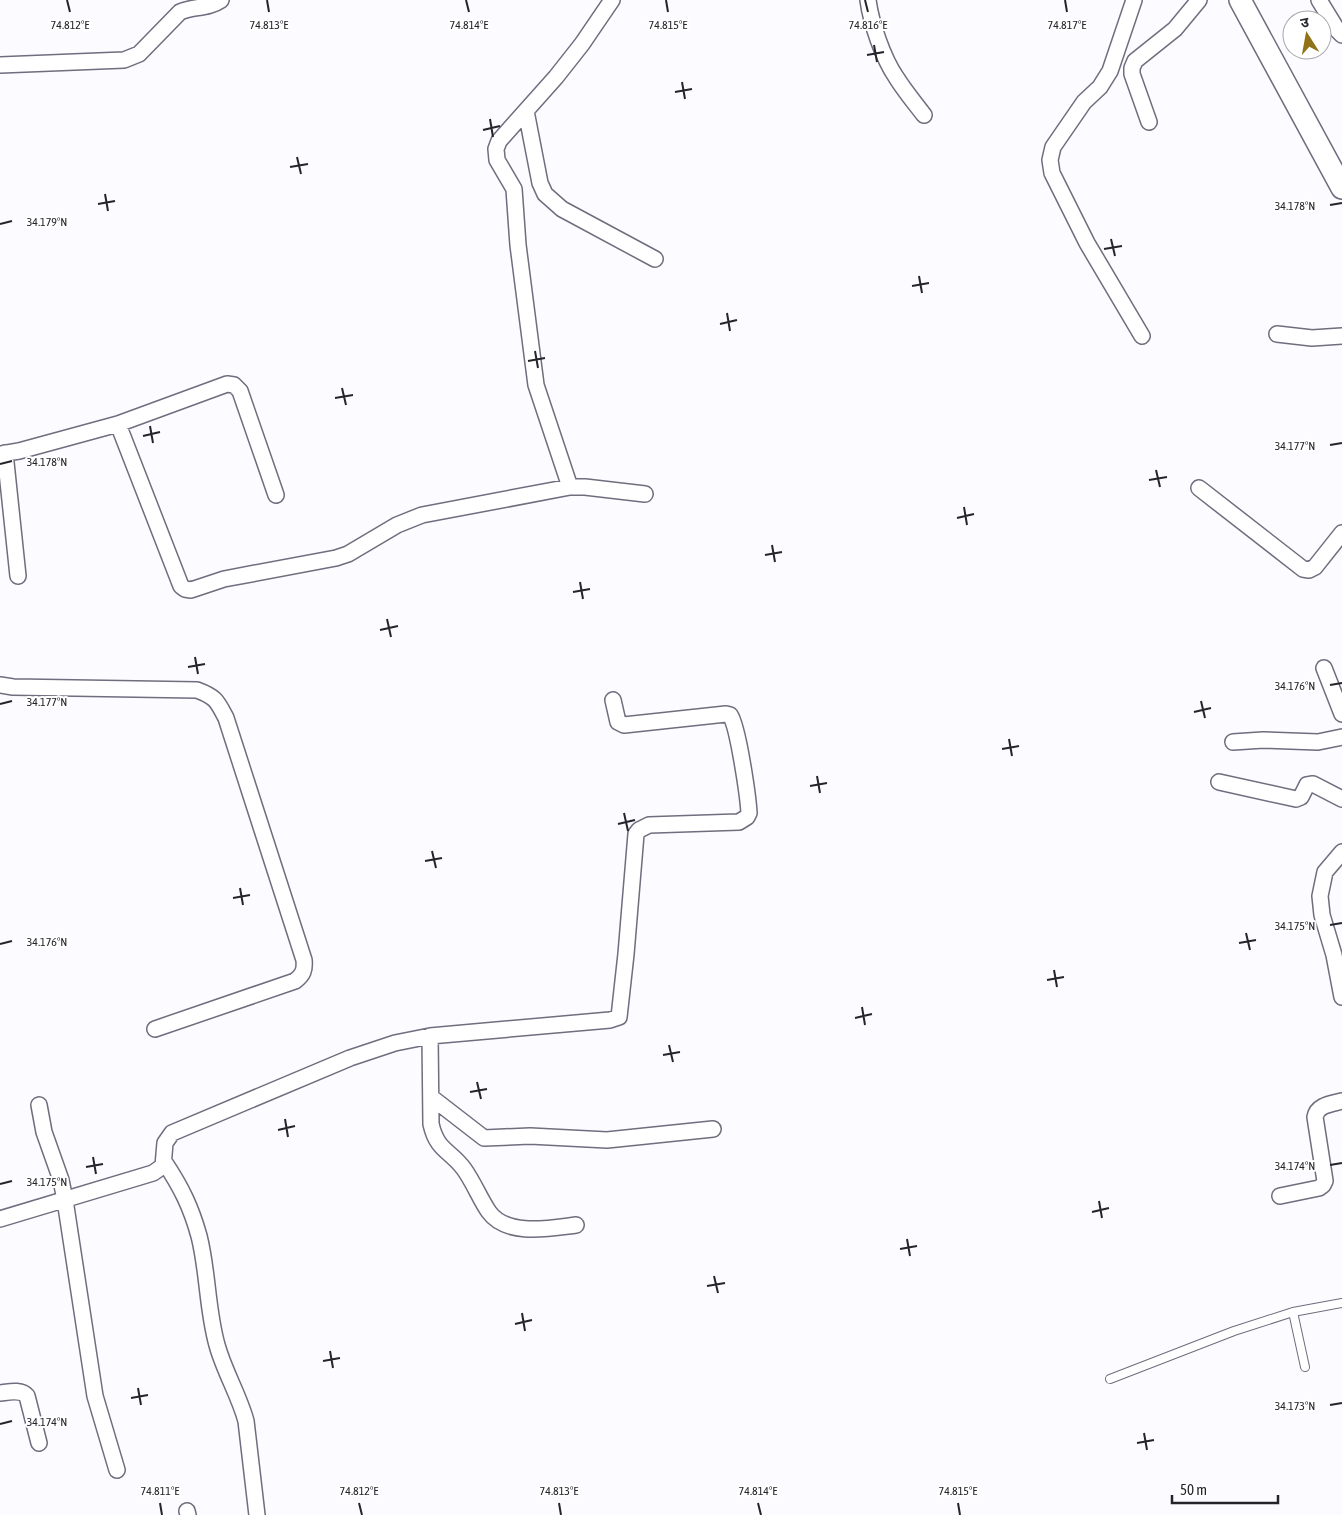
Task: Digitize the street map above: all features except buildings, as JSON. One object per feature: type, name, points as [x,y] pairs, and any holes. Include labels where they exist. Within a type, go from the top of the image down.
[{"type":"main road","points":[[1240,0],[1342,188]]},
{"type":"street","points":[[0,65],[124,60],[139,54],[180,12],[187,8],[207,7],[221,0]]},
{"type":"street","points":[[570,487],[536,385],[518,245],[514,189],[498,160],[496,150],[499,141],[582,44],[612,0]]},
{"type":"street","points":[[868,0],[870,15],[879,42],[894,75],[924,115]]},
{"type":"street","points":[[1134,0],[1110,71],[1100,87],[1084,102],[1053,147],[1050,160],[1052,173],[1087,243],[1142,336]]},
{"type":"street","points":[[1149,122],[1132,74],[1132,68],[1135,62],[1175,29],[1200,0]]},
{"type":"street","points":[[1319,0],[1342,36]]},
{"type":"street","points":[[526,110],[540,183],[544,194],[562,209],[655,259]]},
{"type":"street","points":[[1277,334],[1312,338],[1342,336]]},
{"type":"street","points":[[18,576],[3,453],[19,451],[118,424],[218,386],[234,385],[240,391],[276,495]]},
{"type":"street","points":[[118,424],[181,586],[191,590],[224,579],[336,558],[348,554],[397,525],[422,515],[570,487],[645,494]]},
{"type":"street","points":[[1199,488],[1303,569],[1309,570],[1315,567],[1342,533]]},
{"type":"street","points":[[1324,668],[1342,714]]},
{"type":"street","points":[[0,685],[13,687],[197,690],[212,696],[226,718],[286,900],[305,968],[303,974],[294,981],[155,1029]]},
{"type":"street","points":[[0,1219],[153,1173],[163,1166],[165,1143],[172,1133],[350,1058],[395,1044],[430,1036],[615,1019],[618,1017],[636,834],[639,830],[649,825],[739,822],[747,817],[749,808],[734,721],[730,715],[620,725],[613,700]]},
{"type":"street","points":[[1234,742],[1263,740],[1318,742],[1342,737]]},
{"type":"street","points":[[1219,782],[1296,799],[1301,796],[1307,785],[1313,784],[1342,799]]},
{"type":"street","points":[[1342,852],[1325,872],[1320,896],[1322,915],[1335,936],[1334,955],[1342,997]]},
{"type":"street","points":[[430,1036],[431,1124],[434,1137],[441,1148],[459,1162],[490,1213],[508,1225],[536,1230],[576,1224]]},
{"type":"street","points":[[431,1097],[484,1138],[530,1136],[607,1140],[713,1129]]},
{"type":"street","points":[[1280,1196],[1319,1188],[1323,1185],[1325,1181],[1315,1117],[1316,1111],[1342,1101]]},
{"type":"street","points":[[39,1105],[44,1132],[61,1180],[65,1200],[95,1396],[117,1470]]},
{"type":"street","points":[[164,1163],[180,1186],[199,1236],[212,1322],[218,1347],[246,1421],[257,1515]]},
{"type":"street","points":[[0,1393],[25,1393],[39,1443]]},
{"type":"lane","points":[[1110,1379],[1234,1331],[1293,1312],[1342,1302]]},
{"type":"lane","points":[[1293,1312],[1305,1367]]}]
